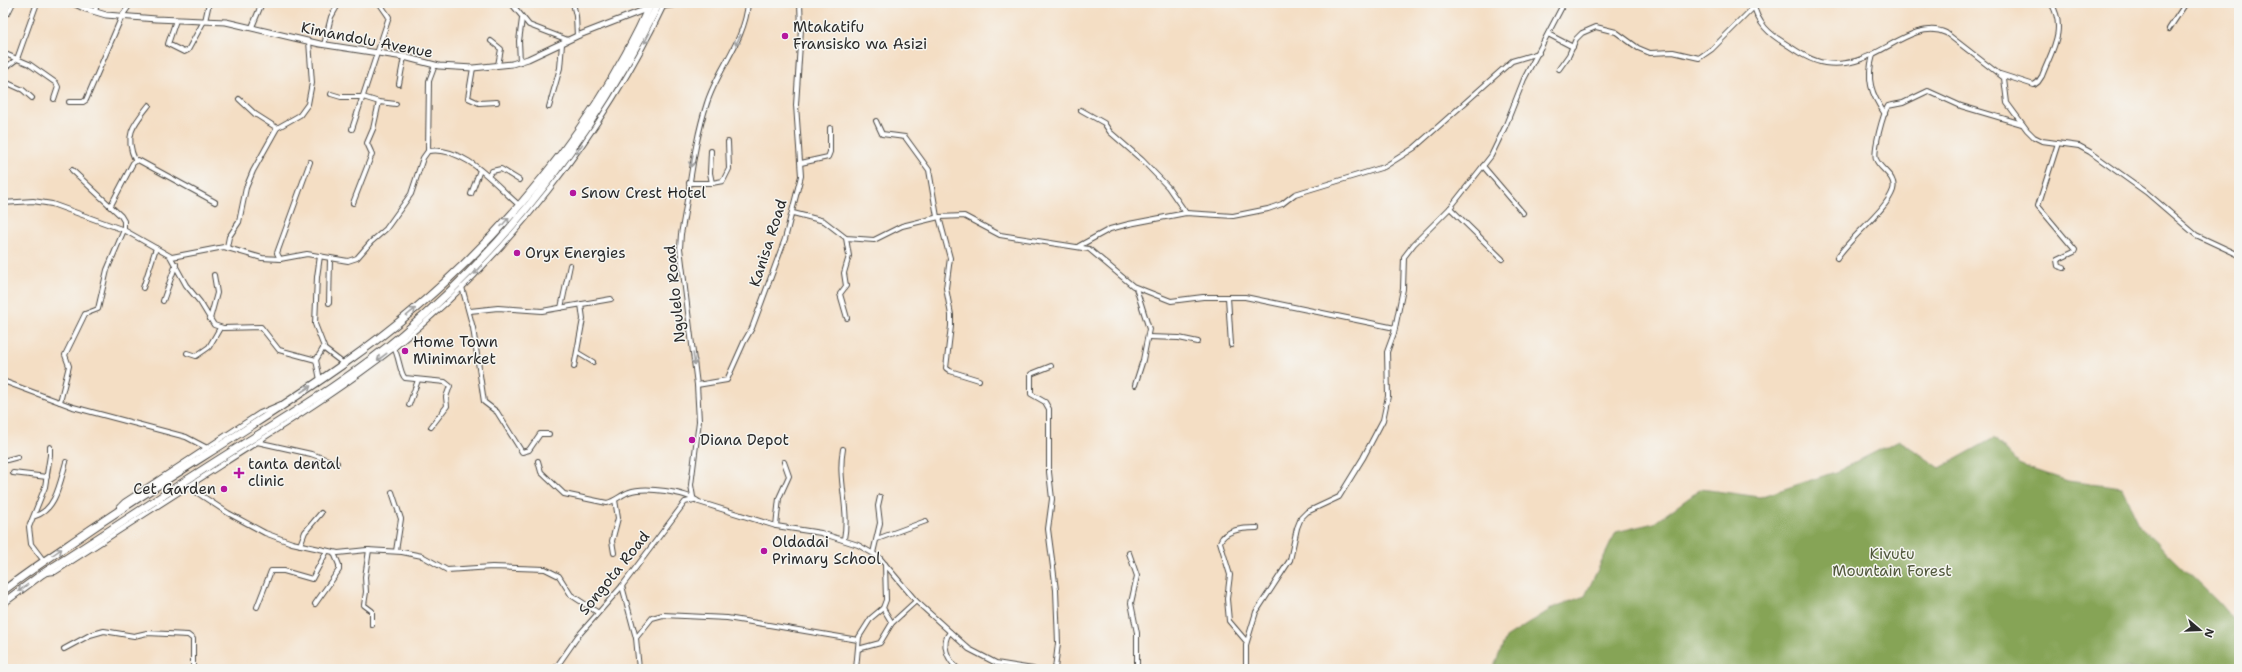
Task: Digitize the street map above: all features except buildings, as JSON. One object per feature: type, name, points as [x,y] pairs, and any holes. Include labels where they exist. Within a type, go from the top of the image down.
[{"type":"highway","points":[[3,592],[86,532],[344,364],[387,333],[432,294],[482,247],[520,205],[583,123],[657,5]]},
{"type":"highway","points":[[3,603],[42,574],[318,397],[402,335],[444,297],[514,223],[565,159],[604,102],[657,5]]},
{"type":"highway","points":[[113,514],[118,525]]},
{"type":"highway","points":[[86,532],[92,542]]},
{"type":"street","points":[[8,13],[13,3]]},
{"type":"street","points":[[3,72],[5,68],[17,59],[37,3]]},
{"type":"street","name":"Kimandolu Avenue","points":[[73,3],[95,12],[122,16],[226,22],[324,45],[377,52],[435,65],[473,68],[520,62],[577,36],[657,5]]},
{"type":"street","points":[[95,12],[98,3]]},
{"type":"street","points":[[69,102],[81,102],[86,100],[122,16],[131,3]]},
{"type":"street","points":[[176,20],[168,44],[184,52],[188,50],[204,21],[209,3]]},
{"type":"street","points":[[252,27],[262,3]]},
{"type":"street","points":[[324,45],[331,17],[339,3]]},
{"type":"street","points":[[511,3],[522,19],[533,27],[568,40]]},
{"type":"street","points":[[573,3],[576,16],[577,36]]},
{"type":"street","points":[[42,574],[55,572],[348,382],[394,348],[462,287],[516,229],[579,149],[615,94],[657,5],[686,3]]},
{"type":"street","name":"Ngulelo Road","points":[[694,499],[691,485],[699,421],[697,385],[680,248],[698,132],[707,102],[741,35],[747,19],[748,3]]},
{"type":"street","name":"Kanisa Road","points":[[697,385],[724,382],[730,377],[744,342],[752,328],[793,213],[801,176],[796,106],[801,29],[800,3]]},
{"type":"street","points":[[1246,669],[1246,641],[1257,608],[1290,560],[1297,528],[1301,518],[1307,512],[1339,497],[1380,429],[1388,396],[1387,352],[1395,328],[1404,286],[1404,257],[1414,244],[1450,208],[1496,147],[1524,79],[1564,3]]},
{"type":"street","points":[[1999,74],[2034,85],[2038,82],[2042,76],[2058,31],[2058,16],[2051,3]]},
{"type":"street","points":[[2170,29],[2186,3]]},
{"type":"street","points":[[352,129],[389,17],[380,4]]},
{"type":"street","points":[[1559,69],[1568,58],[1572,47],[1582,33],[1589,29],[1602,27],[1616,32],[1638,48],[1650,53],[1673,52],[1699,58],[1712,49],[1753,5],[1768,33],[1800,54],[1819,62],[1845,62],[1873,55],[1922,31],[1935,29],[1946,33],[1973,56],[1999,74],[2005,81],[2007,103],[2022,124],[2034,137],[2042,141],[2079,146],[2090,152],[2146,192],[2196,235],[2239,255]]},
{"type":"street","points":[[520,62],[519,41],[522,19]]},
{"type":"street","points":[[1548,34],[1572,47]]},
{"type":"street","points":[[491,41],[501,49],[498,65]]},
{"type":"street","points":[[228,247],[226,242],[239,222],[244,196],[253,171],[277,128],[300,115],[308,104],[312,83],[309,42]]},
{"type":"street","points":[[549,107],[560,68],[562,44]]},
{"type":"street","points":[[3,53],[38,69],[56,83],[58,87],[54,99]]},
{"type":"street","points":[[1078,247],[1110,229],[1186,213],[1233,216],[1247,215],[1282,204],[1298,193],[1384,167],[1414,148],[1512,61],[1539,53]]},
{"type":"street","points":[[1873,55],[1869,68],[1869,83],[1876,101],[1885,114]]},
{"type":"street","points":[[399,84],[404,57]]},
{"type":"street","points":[[172,257],[228,247],[262,258],[280,259],[307,254],[348,261],[354,260],[371,242],[383,233],[411,194],[423,158],[428,151],[429,81],[435,65]]},
{"type":"street","points":[[473,68],[468,98],[479,103],[497,102]]},
{"type":"street","points":[[3,87],[3,82],[23,90],[32,98]]},
{"type":"street","points":[[1837,258],[1851,239],[1879,210],[1893,190],[1892,180],[1876,158],[1877,140],[1888,106],[1903,103],[1928,91],[1961,106],[2022,124]]},
{"type":"street","points":[[331,94],[342,97],[363,97],[379,102],[396,104]]},
{"type":"street","points":[[238,99],[255,114],[277,128]]},
{"type":"street","points":[[353,203],[372,154],[367,143],[373,129],[379,102]]},
{"type":"street","points":[[135,160],[130,148],[130,134],[134,125],[149,105]]},
{"type":"street","points":[[1081,110],[1104,123],[1110,132],[1142,160],[1168,187],[1186,213]]},
{"type":"street","points":[[876,121],[882,134],[905,137],[929,170],[938,217],[950,258],[946,288],[951,315],[951,326],[946,368],[950,371],[979,380]]},
{"type":"street","points":[[801,163],[828,157],[830,152],[830,128]]},
{"type":"street","points":[[689,183],[721,182],[728,173],[728,142]]},
{"type":"street","points":[[2058,143],[2038,206],[2075,250],[2074,252],[2057,260],[2058,266],[2064,268]]},
{"type":"street","points":[[428,151],[461,157],[488,176],[520,205]]},
{"type":"street","points":[[711,151],[710,173],[712,183]]},
{"type":"street","points":[[135,160],[169,175],[215,202]]},
{"type":"street","points":[[110,207],[135,160]]},
{"type":"street","points":[[280,259],[277,252],[310,162]]},
{"type":"street","points":[[1483,166],[1523,213]]},
{"type":"street","points":[[488,176],[492,171],[501,169],[519,180]]},
{"type":"street","points":[[60,402],[69,364],[65,355],[85,314],[98,309],[107,270],[124,230],[123,219],[72,170]]},
{"type":"street","points":[[471,194],[480,170]]},
{"type":"street","points":[[3,204],[25,201],[46,202],[124,230],[172,257],[186,285],[200,302],[214,325],[220,328],[261,327],[280,350],[316,360]]},
{"type":"street","points":[[1450,208],[1502,259]]},
{"type":"street","points":[[793,213],[824,220],[846,238],[878,239],[899,227],[938,217],[964,216],[1000,235],[1038,240],[1058,246],[1078,247],[1094,252],[1136,288],[1174,301],[1228,297],[1249,298],[1395,328]]},
{"type":"street","points":[[846,238],[849,256],[844,273],[846,286],[840,294],[847,318]]},
{"type":"street","points":[[143,288],[156,248]]},
{"type":"street","points":[[320,256],[317,277],[315,324],[324,348],[344,364]]},
{"type":"street","points":[[329,303],[330,258]]},
{"type":"street","points":[[164,301],[176,264]]},
{"type":"street","points":[[562,308],[570,265]]},
{"type":"street","points":[[209,319],[217,293],[214,275]]},
{"type":"street","points":[[462,287],[470,311],[484,402],[497,412],[522,452],[529,450],[540,434],[549,434]]},
{"type":"street","points":[[1135,385],[1148,337],[1148,323],[1136,288]]},
{"type":"street","points":[[1228,297],[1231,345]]},
{"type":"street","points":[[470,311],[498,308],[542,311],[611,299]]},
{"type":"street","points":[[574,367],[578,353],[583,319],[581,304]]},
{"type":"street","points":[[187,353],[196,356],[205,350],[220,328]]},
{"type":"street","points":[[1148,337],[1179,338],[1198,342]]},
{"type":"street","points":[[320,380],[316,360],[324,348]]},
{"type":"street","points":[[394,348],[400,362],[403,377],[418,380],[445,382],[450,386],[446,397],[447,406],[431,428]]},
{"type":"street","points":[[578,353],[593,362]]},
{"type":"street","points":[[1051,366],[1031,374],[1030,390],[1031,394],[1045,402],[1049,409],[1049,472],[1052,499],[1048,529],[1056,590],[1058,643],[1055,669]]},
{"type":"street","points":[[409,405],[418,380]]},
{"type":"street","points":[[3,381],[60,402],[186,437],[207,448]]},
{"type":"street","points":[[113,514],[124,502],[260,413],[286,402]]},
{"type":"street","points":[[257,442],[311,454],[337,463]]},
{"type":"street","points":[[44,561],[32,544],[29,527],[47,477],[50,447]]},
{"type":"street","points":[[843,449],[840,477],[843,485],[844,508],[847,520],[844,539]]},
{"type":"street","points":[[3,461],[12,457],[18,457]]},
{"type":"street","points":[[538,461],[541,472],[564,494],[572,497],[593,499],[604,503],[615,500],[629,492],[645,490],[694,499],[776,526],[821,533],[844,539],[873,553],[885,563],[916,601],[969,649],[996,663],[1033,669]]},
{"type":"street","points":[[34,516],[45,512],[50,505],[66,462]]},
{"type":"street","points":[[776,526],[779,498],[789,476],[784,462]]},
{"type":"street","points":[[13,472],[47,477]]},
{"type":"street","points":[[187,486],[228,513],[265,533],[300,545],[334,553],[369,550],[396,551],[422,556],[447,570],[492,567],[545,569],[559,576],[572,596],[597,612]]},
{"type":"street","points":[[392,492],[401,519],[396,551]]},
{"type":"street","points":[[873,553],[877,539],[880,497]]},
{"type":"street","name":"Songota Road","points":[[555,669],[597,612],[622,586],[685,502],[689,499],[694,499]]},
{"type":"street","points":[[614,553],[612,541],[618,518],[615,500]]},
{"type":"street","points":[[300,545],[305,532],[321,513]]},
{"type":"street","points":[[877,539],[926,521]]},
{"type":"street","points":[[1246,641],[1229,620],[1227,599],[1230,575],[1220,542],[1225,535],[1241,528],[1257,528]]},
{"type":"street","points":[[369,550],[365,577],[366,592],[364,605],[372,610],[372,625]]},
{"type":"street","points":[[257,607],[271,571],[284,570],[312,579],[317,573],[327,551]]},
{"type":"street","points":[[315,604],[339,569],[334,553]]},
{"type":"street","points":[[1129,553],[1137,576],[1132,603],[1137,633],[1136,669]]},
{"type":"street","points":[[856,669],[858,640],[871,618],[882,608],[887,594],[885,563]]},
{"type":"street","points":[[622,586],[636,638],[639,669]]},
{"type":"street","points":[[858,649],[880,643],[892,623],[916,601]]},
{"type":"street","points":[[882,608],[892,623]]},
{"type":"street","points":[[636,638],[652,618],[663,615],[727,618],[858,640]]},
{"type":"street","points":[[64,649],[90,635],[104,632],[134,636],[147,633],[188,635],[193,639],[193,669]]},
{"type":"street","points":[[950,632],[945,640],[946,650],[952,662],[958,669]]},
{"type":"green space","name":"Kivutu Mountain Forest","points":[[1994,438],[2020,465],[2068,481],[2122,488],[2140,526],[2217,601],[2239,626],[2239,669],[1493,669],[1506,638],[1554,607],[1585,596],[1616,532],[1654,523],[1701,489],[1760,497],[1838,471],[1899,440],[1940,468]]},
{"type":"place","name":"Mtakatifu Fransisko wa Asizi","points":[[785,36]]},
{"type":"place","name":"Snow Crest Hotel","points":[[573,193]]},
{"type":"place","name":"Oryx Energies","points":[[517,253]]},
{"type":"place","name":"Home Town Minimarket","points":[[405,351]]},
{"type":"place","name":"Diana Depot","points":[[692,440]]},
{"type":"place","name":"tanta dental clinic","points":[[239,473]]},
{"type":"place","name":"Cet Garden","points":[[224,489]]},
{"type":"place","name":"Oldadai Primary School","points":[[764,551]]}]
